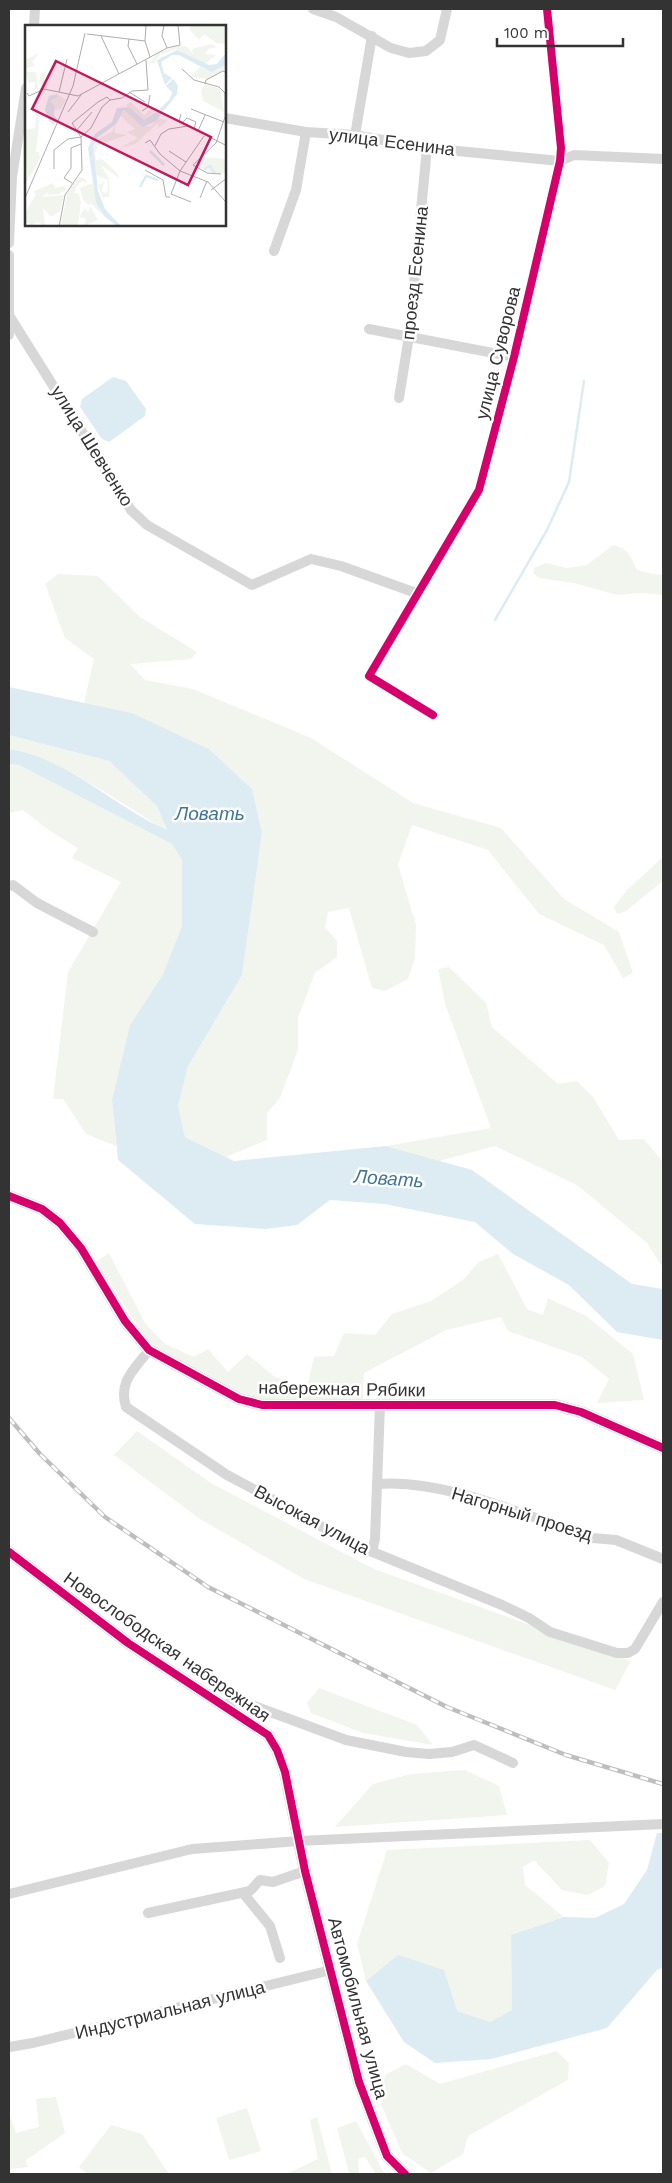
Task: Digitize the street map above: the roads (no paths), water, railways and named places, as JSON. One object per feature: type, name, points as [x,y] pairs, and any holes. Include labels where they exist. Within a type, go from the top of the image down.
[{"type":"street","points":[[34,25],[35,9]]},
{"type":"street","points":[[313,9],[336,17],[391,48],[409,53],[426,51],[440,40],[447,11]]},
{"type":"street","name":"улица Суворова","points":[[433,715],[369,676],[416,593],[479,490],[514,356],[560,161],[561,148],[547,9]]},
{"type":"street","points":[[355,135],[372,36]]},
{"type":"street","points":[[9,243],[10,177],[25,94]]},
{"type":"street","name":"улица Есенина","points":[[226,118],[306,132],[355,135],[427,148],[560,161],[574,155],[663,159]]},
{"type":"street","points":[[274,251],[296,190],[306,132]]},
{"type":"street","name":"проезд Есенина","points":[[399,398],[409,336],[427,148]]},
{"type":"street","points":[[9,255],[9,336]]},
{"type":"street","name":"улица Шевченко","points":[[10,317],[131,510],[147,525],[252,585],[312,559],[341,566],[416,593]]},
{"type":"street","points":[[370,329],[514,356]]},
{"type":"street","points":[[9,886],[13,885],[37,903],[94,932]]},
{"type":"street","name":"набережная Рябики","points":[[9,1196],[42,1209],[60,1223],[81,1248],[125,1321],[149,1350],[251,1403],[262,1405],[555,1405],[582,1412],[663,1448]]},
{"type":"street","name":"Высокая улица","points":[[149,1350],[126,1381],[122,1394],[126,1406],[227,1475],[308,1518],[342,1539],[502,1605],[529,1618],[550,1632],[617,1653],[628,1653],[635,1649],[663,1602]]},
{"type":"street","points":[[372,1552],[375,1539],[380,1405]]},
{"type":"street","name":"Нагорный проезд","points":[[377,1484],[398,1482],[448,1490],[593,1538],[616,1540],[663,1559]]},
{"type":"street","name":"Новослободская набережная","points":[[9,1552],[128,1643],[268,1735],[277,1750],[284,1772],[299,1841]]},
{"type":"street","points":[[223,1706],[238,1700],[338,1737],[406,1752],[429,1754],[452,1752],[474,1745],[513,1763]]},
{"type":"street","points":[[9,1894],[192,1850],[299,1841],[663,1824]]},
{"type":"street","name":"Автомобильная улица","points":[[299,1841],[359,2082],[387,2156],[405,2174]]},
{"type":"street","points":[[148,1912],[250,1892],[260,1880],[273,1882],[305,1871]]},
{"type":"street","points":[[243,1893],[270,1926],[280,1958]]},
{"type":"street","name":"Индустриальная улица","points":[[9,2047],[331,1970]]},
{"type":"water","points":[[113,377],[126,381],[146,409],[145,416],[109,442],[102,439],[80,407],[82,399]]},
{"type":"water","name":"Ловать","points":[[9,687],[132,713],[209,749],[252,789],[262,833],[242,975],[188,1066],[178,1106],[185,1137],[234,1161],[386,1146],[472,1170],[632,1284],[663,1289],[663,1340],[617,1332],[569,1285],[513,1254],[475,1222],[384,1204],[330,1200],[297,1225],[266,1229],[195,1224],[118,1160],[112,1100],[130,1025],[163,974],[182,926],[182,860],[172,844],[19,765],[9,764],[9,749],[31,754],[51,762],[90,784],[128,809],[167,830],[157,806],[109,761],[9,735]]},
{"type":"water","points":[[657,1833],[663,1833],[663,1967],[656,1971],[607,2028],[491,2059],[435,2063],[404,2042],[366,1981],[398,1955],[444,1970],[457,2011],[490,2022],[512,2010],[511,1935],[564,1917],[595,1918],[624,1904],[647,1870]]},
{"type":"waterway","points":[[495,620],[547,530],[569,482],[584,381]]},
{"type":"railway","points":[[9,1418],[40,1454],[105,1517],[208,1587],[447,1707],[566,1755],[663,1784]]}]
